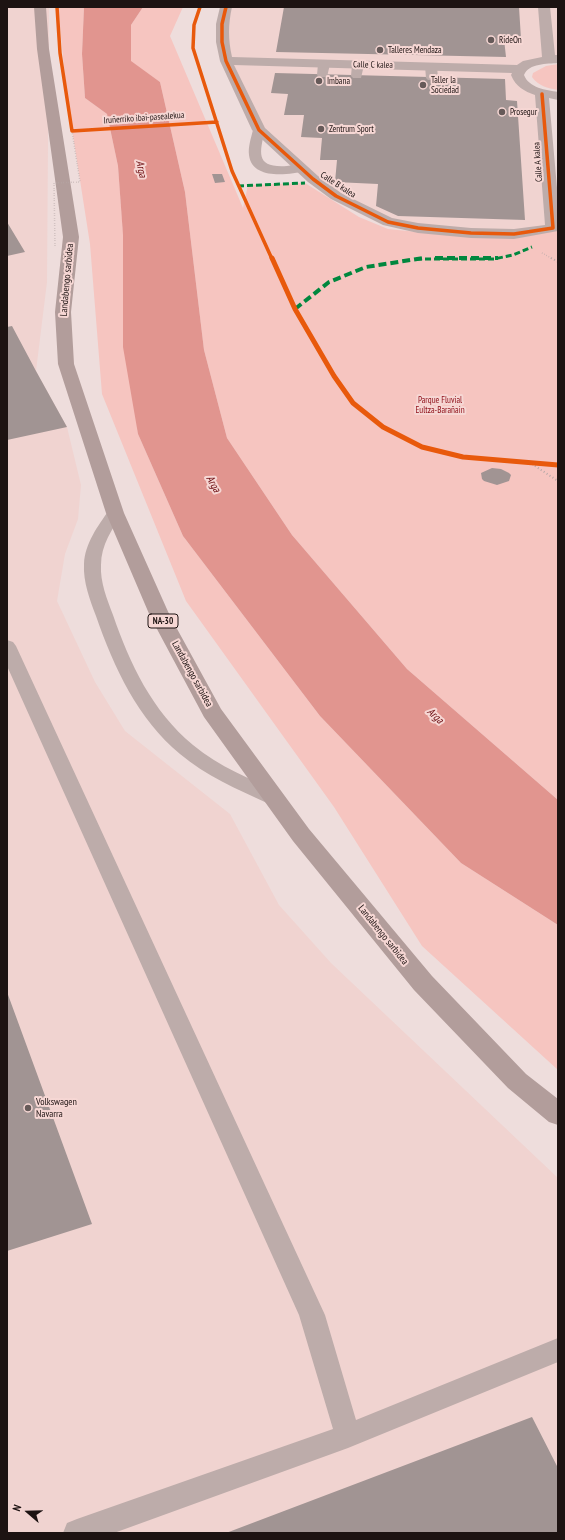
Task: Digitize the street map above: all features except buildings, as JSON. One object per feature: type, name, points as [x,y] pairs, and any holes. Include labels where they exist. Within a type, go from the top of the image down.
[{"type":"highway","name":"Landabengo sarbidea","points":[[40,7],[43,49],[71,237],[63,312],[66,364],[115,513],[160,616],[209,705],[301,835],[423,983],[517,1081],[558,1114]]},
{"type":"street","name":"Calle B kalea","points":[[226,7],[222,24],[222,42],[226,61],[258,130],[300,168],[336,196],[388,222],[418,228],[472,233],[514,234],[555,228]]},
{"type":"street","points":[[544,7],[554,59],[533,62],[520,69],[517,74],[518,80],[523,85],[542,94],[558,96]]},
{"type":"street","name":"Calle C kalea","points":[[226,61],[323,69],[357,70],[432,72],[520,69]]},
{"type":"street","name":"Calle A kalea","points":[[542,94],[555,228]]},
{"type":"lane","points":[[258,130],[254,144],[254,157],[258,165],[267,169],[282,171],[300,168]]},
{"type":"lane","points":[[115,513],[100,534],[93,560],[94,586],[112,638],[137,690],[158,722],[187,750],[227,777],[274,798]]},
{"type":"lane","points":[[7,646],[312,1314],[348,1436]]},
{"type":"lane","points":[[77,1533],[348,1436],[558,1350]]},
{"type":"path","points":[[531,463],[558,465]]},
{"type":"path","points":[[531,463],[558,480]]},
{"type":"shaded area","points":[[7,7],[49,7],[47,282],[36,371],[67,427],[81,485],[78,519],[65,554],[57,601],[95,682],[125,731],[230,814],[279,905],[331,963],[558,1178],[558,1533],[7,1533]]},
{"type":"shaded area","points":[[226,7],[558,7],[558,59],[533,62],[518,80],[542,94],[553,228],[513,234],[418,228],[357,207],[259,130],[226,61]]},
{"type":"green space","points":[[58,7],[84,7],[82,54],[85,98],[107,114],[118,166],[138,434],[183,536],[320,716],[461,863],[558,925],[558,1070],[422,946],[334,807],[186,601],[102,394],[90,244],[67,97]]},
{"type":"green space","name":"Parque Fluvial Eultza-Barañain","points":[[143,7],[183,7],[170,36],[243,208],[248,185],[305,183],[359,217],[388,229],[466,237],[558,229],[558,800],[407,669],[292,535],[227,438],[204,350],[185,192],[160,82],[131,62],[131,25]]},
{"type":"green space","points":[[558,64],[558,90],[540,85],[532,77],[533,73],[546,66]]},
{"type":"water","name":"Arga","points":[[84,7],[143,7],[131,25],[131,61],[160,82],[185,192],[204,350],[227,438],[292,535],[407,669],[558,800],[558,925],[461,863],[320,716],[183,536],[138,434],[123,347],[123,235],[118,166],[107,114],[85,98],[82,54]]},
{"type":"marked path","points":[[238,186],[305,183]]},
{"type":"marked path","points":[[295,309],[329,282],[366,267],[424,258],[494,259],[513,255],[532,247]]},
{"type":"cycle path","name":"Iruñerriko ibai-pasealekua","points":[[57,7],[60,53],[72,131],[217,122]]},
{"type":"cycle path","points":[[200,7],[194,25],[193,48],[232,171],[295,309],[334,376],[353,403],[383,427],[422,447],[463,457],[558,465]]},
{"type":"cycle path","points":[[226,7],[222,24],[222,42],[226,61],[259,130],[313,179],[336,196],[388,222],[418,228],[471,233],[514,234],[553,228],[542,94]]},
{"type":"place","name":"RideOn","points":[[491,40]]},
{"type":"place","name":"Talleres Mendaza","points":[[380,50]]},
{"type":"place","name":"Imbana","points":[[319,81]]},
{"type":"place","name":"Taller la Sociedad","points":[[423,85]]},
{"type":"place","name":"Prosegur","points":[[502,112]]},
{"type":"place","name":"Zentrum Sport","points":[[321,129]]},
{"type":"place","name":"Volkswagen Navarra","points":[[28,1108]]}]
